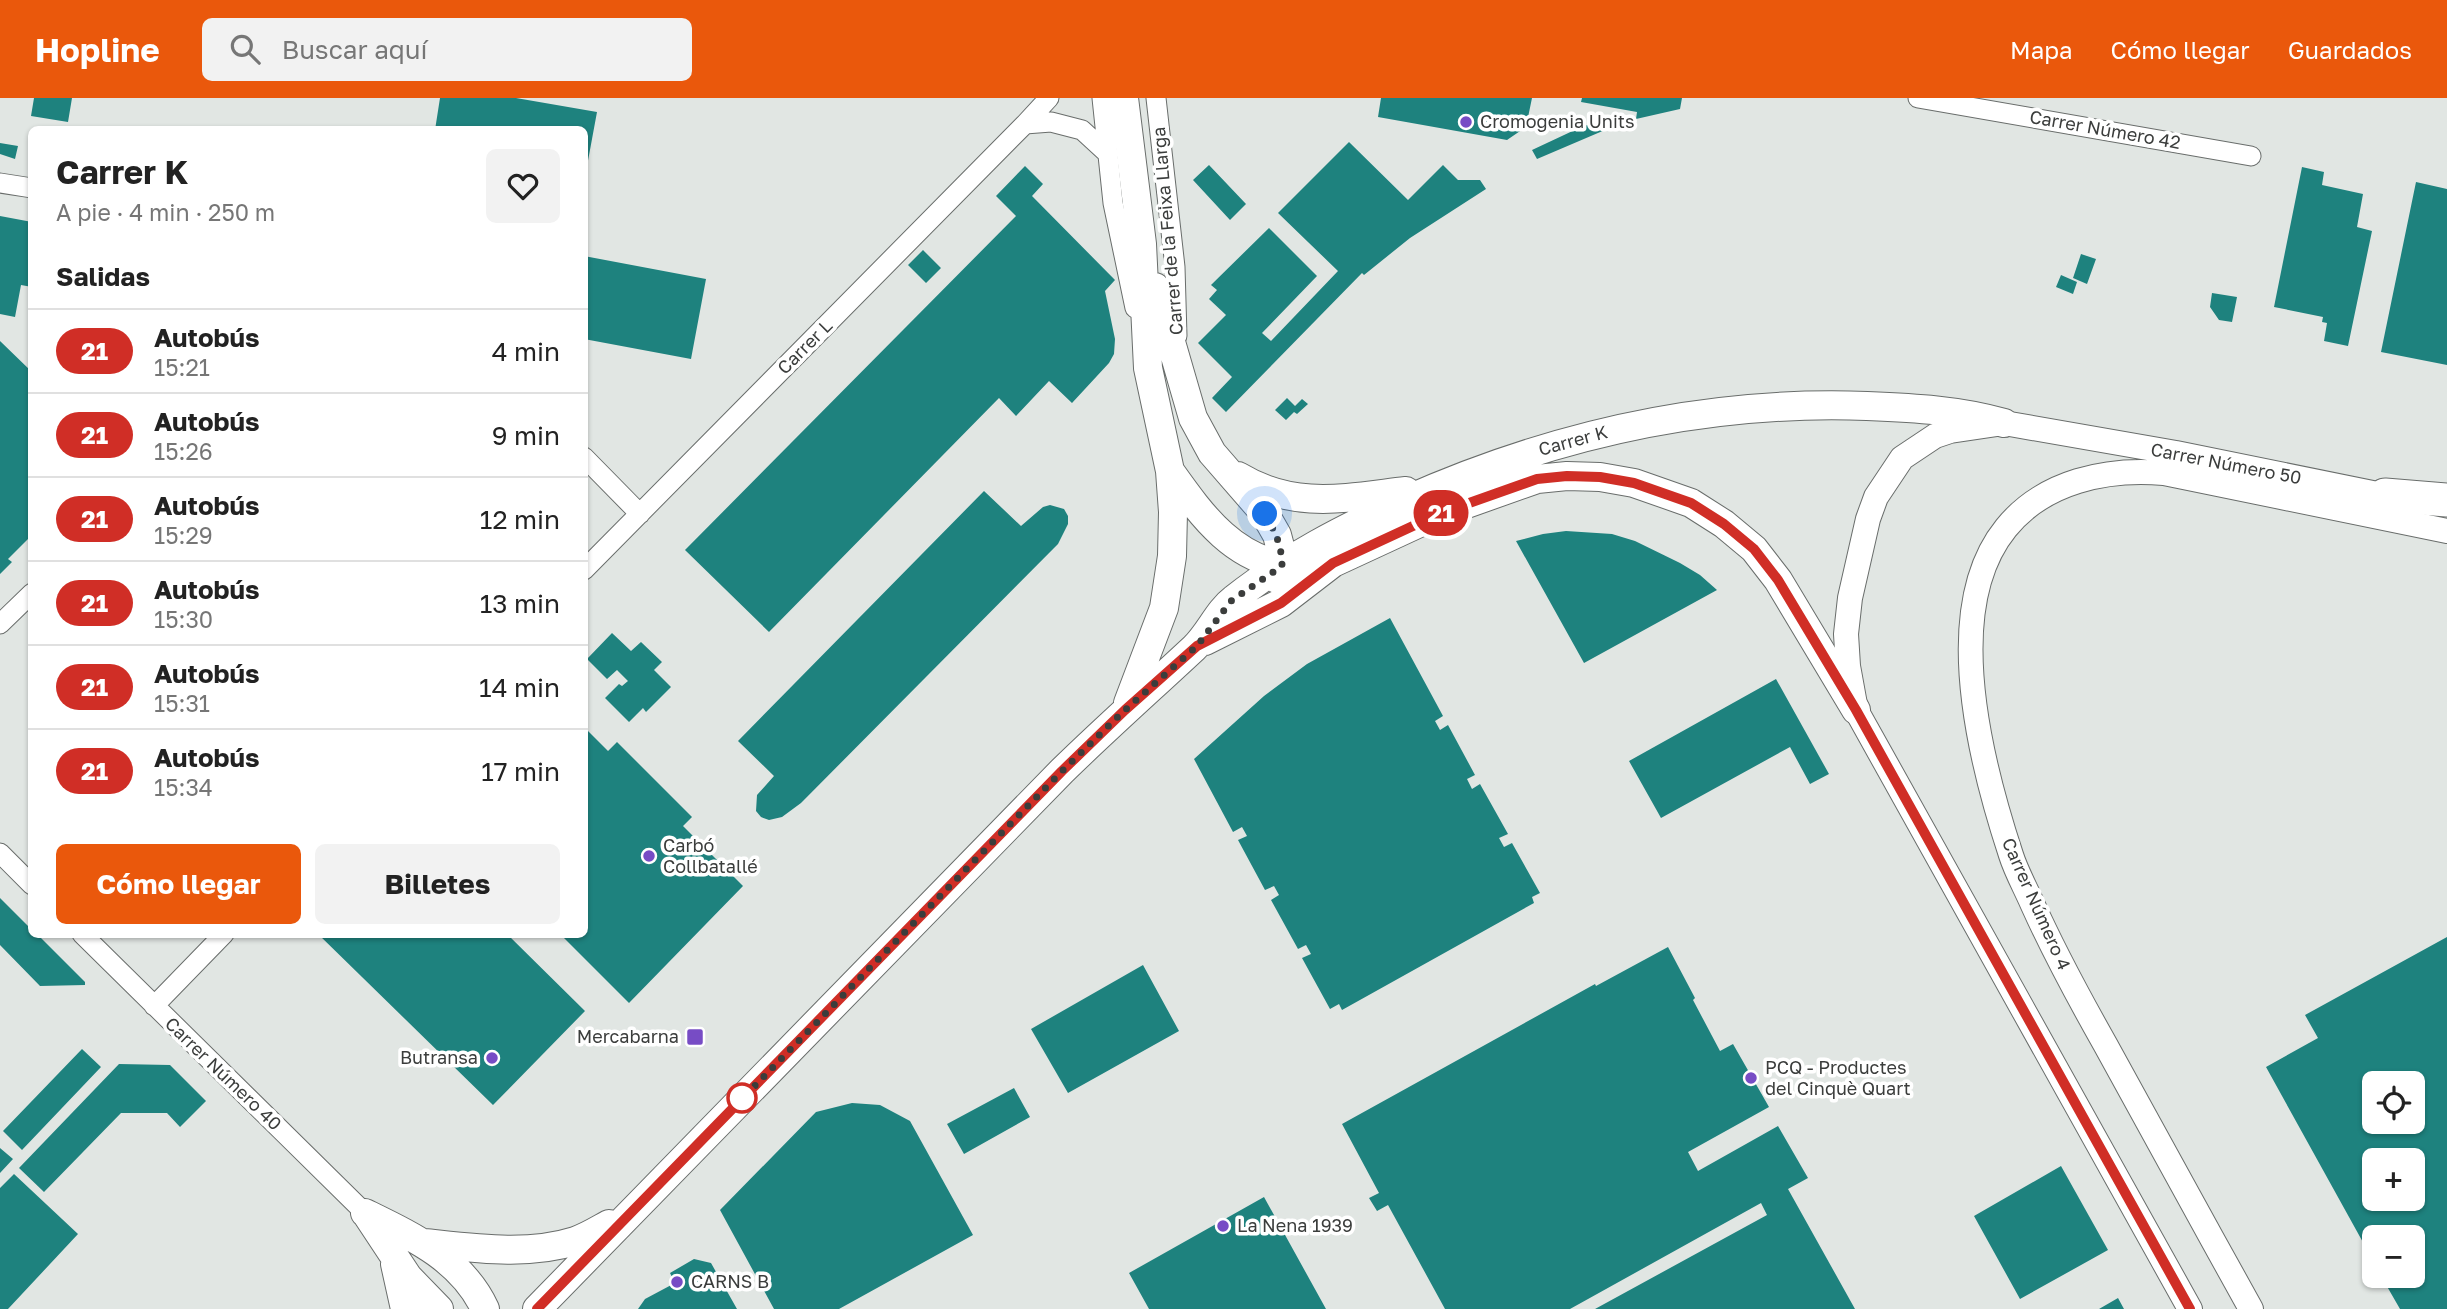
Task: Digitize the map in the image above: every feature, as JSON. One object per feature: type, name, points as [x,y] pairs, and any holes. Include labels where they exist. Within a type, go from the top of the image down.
[{"type":"highway","points":[[2385,495],[2447,500]]},
{"type":"main road","name":"Carrer de la Feixa Llarga","points":[[1124,98],[1142,244],[1148,368],[1170,471],[1173,512],[1172,556],[1164,608],[1125,710]]},
{"type":"main road","name":"Carrer de la Feixa Llarga","points":[[1142,244],[1193,418],[1217,459],[1265,514],[1277,535],[1282,566]]},
{"type":"main road","name":"Carrer K","points":[[537,1309],[1062,771],[1197,646],[1231,601],[1339,531],[1436,487],[1514,458],[1618,429],[1711,413],[1804,405],[1844,405],[1932,409],[1969,414],[2004,423]]},
{"type":"main road","name":"Carrer de la Feixa Llarga","points":[[1217,459],[1255,487],[1294,498],[1332,500],[1436,487]]},
{"type":"main road","name":"Carrer de la Feixa Llarga","points":[[1170,471],[1213,528],[1232,543],[1282,566],[1333,563]]},
{"type":"main road","name":"Carrer K","points":[[1197,646],[1281,603],[1333,563],[1441,513],[1537,479],[1600,477],[1634,483],[1691,503],[1724,524],[1754,549],[1778,580],[1856,710]]},
{"type":"main road","points":[[1244,621],[1276,582],[1282,566]]},
{"type":"main road","points":[[424,1243],[470,1248],[527,1249],[574,1241],[630,1212]]},
{"type":"main road","points":[[365,1213],[424,1243],[461,1273],[485,1309]]},
{"type":"main road","points":[[365,1213],[408,1277],[439,1309]]},
{"type":"main road","points":[[393,1254],[405,1309]]},
{"type":"street","name":"Carrer L","points":[[588,566],[1049,98]]},
{"type":"street","name":"Carrer de la Feixa Llarga","points":[[1102,98],[1113,203],[1148,368]]},
{"type":"street","name":"Carrer de la Feixa Llarga","points":[[1156,98],[1175,267],[1178,365]]},
{"type":"street","name":"Carrer Número 42","points":[[1918,98],[2251,156]]},
{"type":"street","points":[[1025,124],[1051,122],[1082,130],[1107,153]]},
{"type":"street","points":[[0,183],[28,187]]},
{"type":"street","points":[[2004,423],[1950,431],[1913,449],[1902,458],[1876,496],[1850,598],[1846,634],[1848,666],[1856,710],[2190,1309]]},
{"type":"street","name":"Carrer Número 50","points":[[2004,423],[2176,453],[2447,510]]},
{"type":"street","points":[[588,461],[640,514]]},
{"type":"street","name":"Carrer Número 50","points":[[2056,489],[2102,475],[2138,471],[2164,473],[2447,531]]},
{"type":"street","name":"Carrer Número 4","points":[[2056,489],[2015,516],[2000,536],[1986,558],[1974,601],[1971,648],[1974,710],[1987,769],[2011,856],[2056,956],[2251,1309]]},
{"type":"street","points":[[0,624],[28,597]]},
{"type":"street","points":[[0,853],[28,881]]},
{"type":"street","name":"Carrer Número 40","points":[[86,938],[365,1213]]},
{"type":"street","points":[[154,1006],[220,938]]},
{"type":"building","points":[[34,98],[72,98],[68,122],[31,116]]},
{"type":"building","points":[[440,98],[516,98],[597,112],[588,161],[588,126],[436,126]]},
{"type":"building","name":"Cromogenia Units","points":[[1381,98],[1532,98],[1526,127],[1507,140],[1378,117]]},
{"type":"building","name":"Cromogenia Units","points":[[1582,98],[1682,98],[1680,109],[1636,119],[1637,112],[1581,102]]},
{"type":"building","points":[[1609,117],[1612,127],[1537,159],[1532,150],[1579,128]]},
{"type":"building","points":[[1349,142],[1408,200],[1443,165],[1458,180],[1480,180],[1486,189],[1410,238],[1364,275],[1362,273],[1226,412],[1212,398],[1232,377],[1198,343],[1226,315],[1209,299],[1217,290],[1211,285],[1269,228],[1317,276],[1262,333],[1271,341],[1338,271],[1278,213]]},
{"type":"building","points":[[0,143],[18,146],[15,159],[0,154]]},
{"type":"building","points":[[1209,165],[1246,204],[1230,220],[1193,180]]},
{"type":"building","points":[[1025,166],[1043,184],[1032,196],[1115,280],[1105,291],[1115,339],[1114,354],[1072,403],[1049,381],[1016,416],[999,398],[769,632],[685,550],[1016,216],[996,196]]},
{"type":"building","points":[[2302,167],[2324,172],[2322,185],[2363,194],[2357,227],[2372,231],[2348,346],[2324,341],[2327,323],[2322,322],[2323,317],[2274,307]]},
{"type":"building","points":[[2416,182],[2447,189],[2447,365],[2381,352]]},
{"type":"building","points":[[0,216],[28,221],[28,286],[21,285],[15,317],[0,314]]},
{"type":"building","points":[[923,250],[941,268],[926,283],[908,265]]},
{"type":"building","points":[[2081,254],[2096,259],[2087,284],[2073,278]]},
{"type":"building","points":[[588,257],[706,279],[691,359],[588,340]]},
{"type":"building","points":[[2061,275],[2077,282],[2073,294],[2056,287]]},
{"type":"building","points":[[2212,293],[2237,297],[2232,322],[2219,320],[2210,307]]},
{"type":"building","points":[[0,341],[28,368],[28,539],[8,559],[12,562],[0,574]]},
{"type":"building","points":[[1287,398],[1295,406],[1302,399],[1308,404],[1286,420],[1275,410]]},
{"type":"building","points":[[984,491],[1021,526],[1043,507],[1050,505],[1064,509],[1068,524],[1058,544],[801,803],[782,817],[769,820],[761,817],[756,811],[757,795],[774,776],[738,741]]},
{"type":"building","points":[[1566,531],[1612,534],[1635,541],[1680,563],[1717,590],[1584,663],[1516,541]]},
{"type":"building","points":[[1390,618],[1443,716],[1435,721],[1440,730],[1448,725],[1475,775],[1467,779],[1472,789],[1480,784],[1508,834],[1499,838],[1504,847],[1512,843],[1540,893],[1532,897],[1534,903],[1342,1010],[1339,1004],[1330,1009],[1302,958],[1311,954],[1306,945],[1298,949],[1271,900],[1279,895],[1274,886],[1265,890],[1238,840],[1247,836],[1242,827],[1233,832],[1194,759],[1264,696],[1307,664]]},
{"type":"building","points":[[612,633],[631,651],[641,642],[662,662],[654,670],[671,687],[646,712],[643,708],[629,722],[605,698],[619,684],[622,686],[628,681],[617,670],[607,679],[588,658]]},
{"type":"building","points":[[1776,679],[1829,774],[1810,784],[1790,747],[1661,818],[1629,761]]},
{"type":"building","name":"Carbó Collbatallé","points":[[588,731],[608,751],[617,742],[692,817],[683,826],[743,886],[629,1003],[564,938],[588,938]]},
{"type":"building","points":[[0,898],[28,926],[28,938],[41,938],[85,985],[40,986],[0,945]]},
{"type":"building","points":[[2447,937],[2447,1309],[2400,1309],[2388,1288],[2425,1288],[2425,1225],[2362,1225],[2362,1241],[2266,1067],[2318,1038],[2305,1015]]},
{"type":"building","name":"Butransa","points":[[322,938],[511,938],[585,1011],[493,1105]]},
{"type":"building","points":[[1668,947],[1720,1051],[1733,1044],[1769,1107],[1688,1152],[1698,1171],[1778,1126],[1808,1178],[1788,1189],[1855,1309],[1595,1309],[1767,1215],[1761,1203],[1570,1309],[1445,1309],[1388,1205],[1377,1211],[1369,1198],[1379,1193],[1342,1124],[1595,984],[1596,986]]},
{"type":"building","points":[[1143,965],[1179,1031],[1068,1093],[1031,1029]]},
{"type":"building","points":[[82,1049],[101,1067],[22,1150],[3,1131]]},
{"type":"building","points":[[119,1064],[170,1065],[206,1101],[180,1127],[167,1113],[121,1113],[44,1192],[19,1168]]},
{"type":"building","points":[[1014,1088],[1030,1117],[964,1154],[947,1124]]},
{"type":"building","points":[[852,1103],[880,1105],[910,1121],[973,1235],[839,1309],[774,1309],[720,1210],[816,1112]]},
{"type":"building","points":[[0,1148],[13,1159],[0,1173]]},
{"type":"building","points":[[2061,1166],[2108,1250],[2020,1299],[1974,1216]]},
{"type":"building","points":[[14,1174],[78,1234],[8,1309],[0,1309],[0,1188]]},
{"type":"building","points":[[1264,1197],[1326,1309],[1149,1309],[1129,1273]]},
{"type":"building","points":[[694,1259],[711,1263],[737,1309],[638,1309],[645,1299],[675,1283],[670,1273]]},
{"type":"building","points":[[2118,1298],[2124,1309],[2099,1309]]},
{"type":"bus line","name":"21","points":[[537,1309],[1062,771],[1197,646],[1281,603],[1333,563],[1385,538],[1476,499],[1537,479],[1567,476],[1600,477],[1634,483],[1691,503],[1724,524],[1754,549],[1778,580],[1856,710],[2190,1309]]},
{"type":"place","name":"Cromogenia Units","points":[[1466,122]]},
{"type":"place","name":"Carbó Collbatallé","points":[[649,856]]},
{"type":"place","name":"Mercabarna","points":[[695,1037]]},
{"type":"place","name":"Butransa","points":[[492,1058]]},
{"type":"place","name":"PCQ - Productes del Cinquè Quart","points":[[1751,1078]]},
{"type":"place","name":"La Nena 1939","points":[[1223,1226]]},
{"type":"place","name":"CARNS B","points":[[677,1282]]},
{"type":"route","points":[[742,1098],[740,1101],[1062,771],[1197,646],[1231,601],[1282,566],[1277,535],[1265,514]]}]
